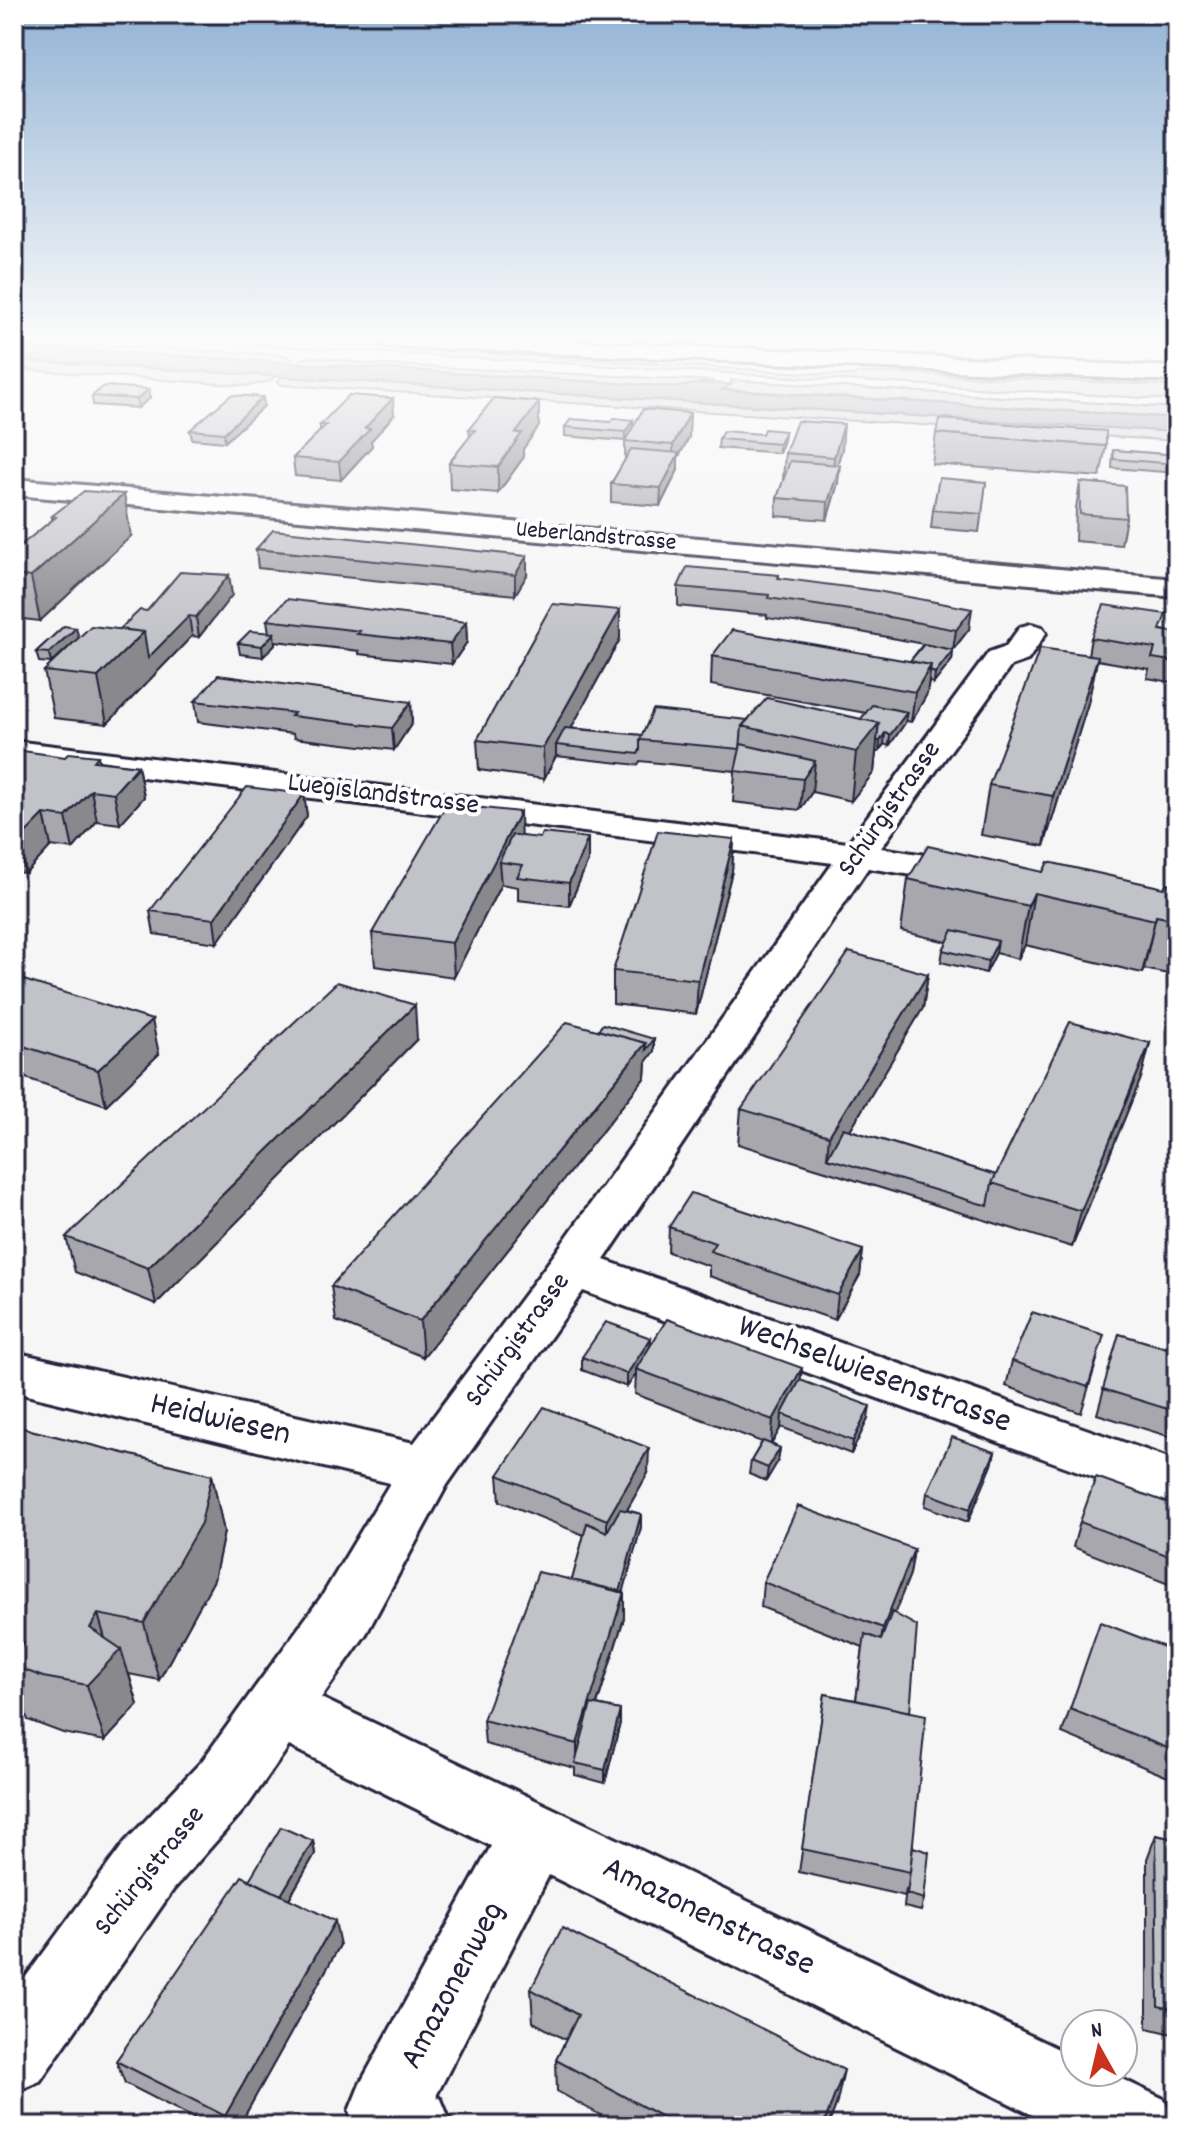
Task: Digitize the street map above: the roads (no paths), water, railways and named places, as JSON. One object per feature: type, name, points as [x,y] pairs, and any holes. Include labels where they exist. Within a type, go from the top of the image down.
[{"type":"main road","name":"Ueberlandstrasse","points":[[14,487],[1177,588]]},
{"type":"main road","name":"Schürgistrasse","points":[[14,2055],[149,1866],[225,1783],[344,1615],[427,1469],[572,1268],[857,855],[1000,659],[1017,653],[1031,633]]},
{"type":"main road","name":"Luegislandstrasse","points":[[14,751],[857,855],[1014,880]]},
{"type":"main road","name":"Wechselwiesenstrasse","points":[[572,1268],[1177,1484]]},
{"type":"main road","name":"Heidwiesen","points":[[14,1372],[427,1469]]},
{"type":"main road","name":"Amazonenstrasse","points":[[279,1707],[302,1721],[1137,2126]]},
{"type":"main road","name":"Amazonenweg","points":[[414,2126],[387,2111],[534,1834]]}]
